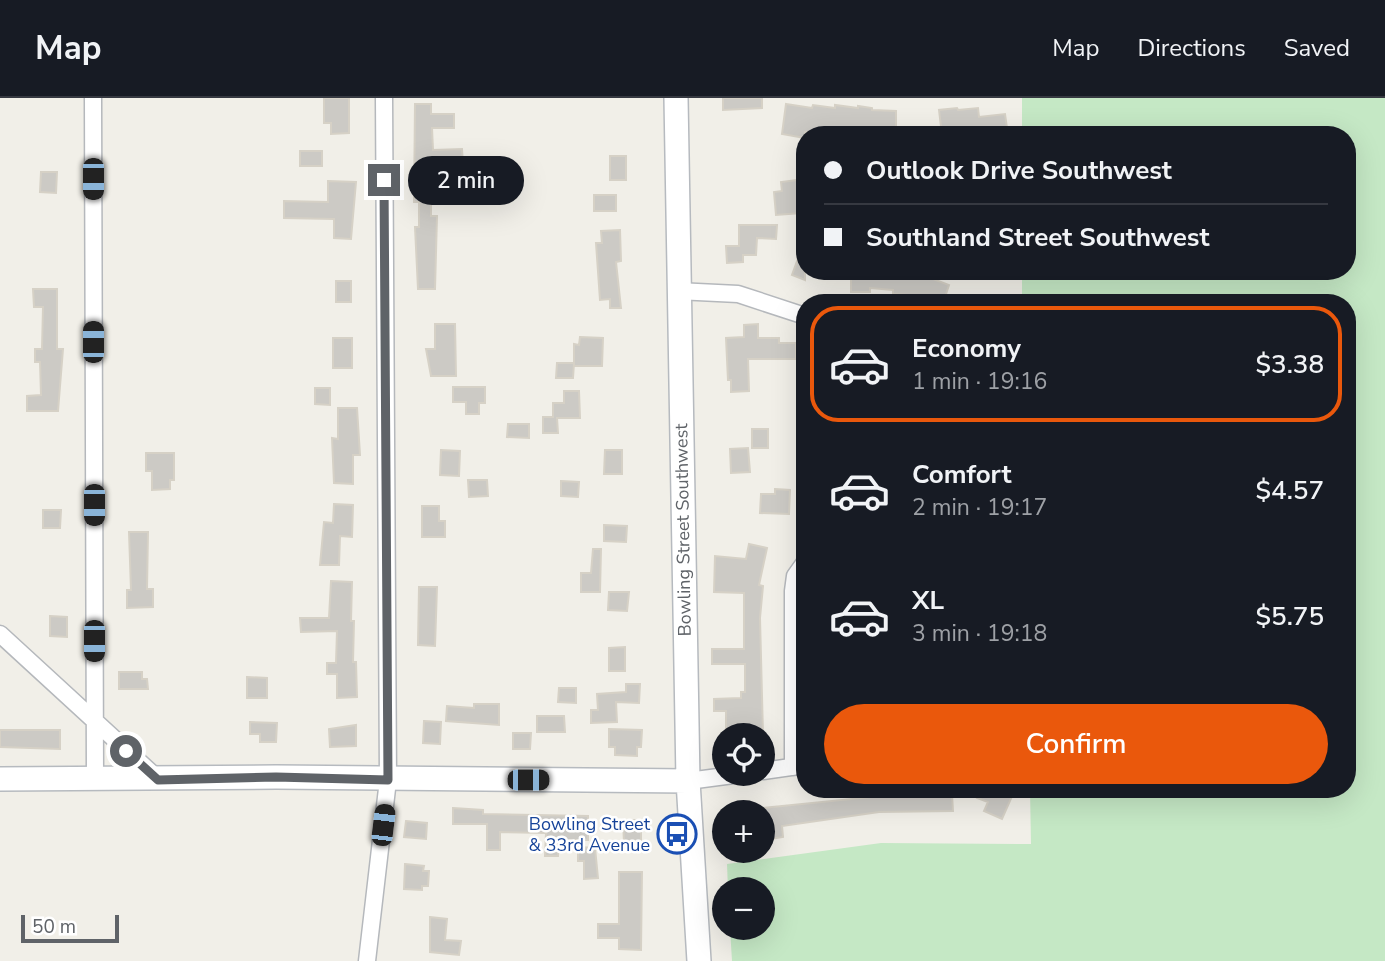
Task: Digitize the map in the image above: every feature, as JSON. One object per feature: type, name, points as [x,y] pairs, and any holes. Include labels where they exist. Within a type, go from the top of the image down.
[{"type":"main road","name":"Bowling Street Southwest","points":[[676,98],[677,291],[688,781],[699,961]]},
{"type":"main road","points":[[0,779],[95,781],[276,777],[688,781]]},
{"type":"street","points":[[93,98],[95,781]]},
{"type":"street","points":[[367,961],[388,780],[384,98]]},
{"type":"street","points":[[677,291],[738,293],[796,313]]},
{"type":"street","points":[[796,583],[793,591],[796,678]]},
{"type":"street","points":[[0,634],[158,780]]},
{"type":"street","points":[[775,769],[796,766]]},
{"type":"street","points":[[688,781],[712,778]]},
{"type":"green space","points":[[1022,98],[1385,98],[1385,961],[732,961],[731,940],[775,940],[775,877],[728,877],[727,864],[775,863],[775,857],[881,843],[1031,844],[1030,798],[1356,798],[1356,294],[1022,294],[1022,280],[1356,280],[1356,126],[1022,126]]},
{"type":"building","points":[[324,98],[349,98],[349,133],[331,134],[331,123],[324,123]]},
{"type":"building","points":[[723,98],[762,98],[762,108],[723,110]]},
{"type":"building","points":[[415,104],[431,104],[431,114],[454,114],[454,128],[432,128],[433,150],[462,149],[463,164],[439,165],[438,195],[431,195],[431,216],[437,216],[435,289],[418,289],[415,227],[419,227],[419,202],[414,202]]},
{"type":"building","points":[[786,104],[812,108],[813,105],[835,108],[835,105],[858,106],[872,110],[896,111],[896,126],[796,126],[796,136],[782,134]]},
{"type":"building","points":[[978,108],[979,117],[1005,114],[1007,126],[941,126],[939,110]]},
{"type":"building","points":[[300,151],[322,151],[322,166],[300,166]]},
{"type":"building","points":[[610,156],[626,156],[626,180],[610,180]]},
{"type":"building","points":[[41,172],[57,172],[56,193],[40,192]]},
{"type":"building","points":[[796,180],[796,213],[776,215],[774,192],[782,191],[781,182]]},
{"type":"building","points":[[328,181],[356,182],[351,239],[334,238],[334,219],[284,218],[284,201],[328,202]]},
{"type":"building","points":[[594,195],[616,195],[616,211],[594,211]]},
{"type":"building","points":[[739,225],[777,225],[776,239],[757,238],[756,255],[743,255],[743,262],[727,263],[726,246],[739,246]]},
{"type":"building","points":[[620,230],[621,261],[616,262],[621,308],[610,308],[610,299],[600,300],[596,243],[602,243],[601,231]]},
{"type":"building","points":[[851,280],[936,280],[949,285],[946,294],[893,294],[893,290],[870,288],[870,292],[851,292]]},
{"type":"building","points":[[336,281],[351,281],[351,302],[336,302]]},
{"type":"building","points":[[33,289],[57,289],[57,349],[63,349],[58,411],[27,411],[27,396],[41,395],[40,362],[35,362],[35,349],[42,349],[43,307],[34,307]]},
{"type":"building","points":[[435,324],[455,324],[456,376],[431,376],[426,349],[435,349]]},
{"type":"building","points":[[758,324],[758,338],[779,338],[779,343],[796,343],[796,359],[748,359],[749,391],[731,392],[726,338],[744,337],[744,325]]},
{"type":"building","points":[[580,337],[603,338],[602,366],[574,366],[574,344],[579,345]]},
{"type":"building","points":[[333,338],[352,338],[352,368],[333,368]]},
{"type":"building","points":[[557,363],[574,363],[573,378],[556,378]]},
{"type":"building","points":[[453,387],[485,387],[485,403],[479,403],[479,414],[466,414],[466,402],[453,402]]},
{"type":"building","points":[[315,388],[330,388],[330,405],[315,404]]},
{"type":"building","points":[[564,391],[579,391],[580,418],[557,418],[558,433],[543,433],[543,417],[553,417],[553,403],[564,403]]},
{"type":"building","points":[[338,408],[357,408],[360,455],[353,455],[353,484],[334,483],[332,438],[338,439]]},
{"type":"building","points":[[508,424],[529,424],[529,438],[507,437]]},
{"type":"building","points":[[752,429],[768,429],[768,448],[752,448]]},
{"type":"building","points":[[748,448],[750,472],[731,473],[730,449]]},
{"type":"building","points":[[441,450],[460,451],[459,476],[440,475]]},
{"type":"building","points":[[605,450],[622,450],[622,474],[604,474]]},
{"type":"building","points":[[146,453],[174,453],[174,480],[170,480],[170,489],[152,490],[152,471],[146,471]]},
{"type":"building","points":[[468,480],[487,480],[488,496],[469,497]]},
{"type":"building","points":[[561,481],[579,482],[578,497],[561,496]]},
{"type":"building","points":[[775,489],[790,490],[789,514],[760,513],[761,494],[775,494]]},
{"type":"building","points":[[334,504],[353,505],[352,537],[340,536],[339,565],[320,565],[324,522],[333,523]]},
{"type":"building","points":[[422,506],[439,506],[439,521],[445,521],[445,537],[422,537]]},
{"type":"building","points":[[43,510],[61,510],[60,528],[43,528]]},
{"type":"building","points":[[604,525],[627,526],[626,542],[604,541]]},
{"type":"building","points":[[129,532],[148,532],[147,589],[153,589],[153,607],[127,608],[127,590],[131,590]]},
{"type":"building","points":[[749,544],[767,548],[759,585],[763,586],[760,618],[763,723],[726,723],[726,711],[714,711],[714,699],[741,698],[741,692],[745,692],[745,664],[712,664],[712,649],[744,649],[744,593],[714,592],[715,556],[746,559]]},
{"type":"building","points":[[593,549],[601,549],[600,592],[581,592],[581,573],[591,573]]},
{"type":"building","points":[[331,581],[352,582],[351,621],[354,621],[353,662],[356,662],[357,697],[337,698],[337,674],[327,674],[327,663],[336,663],[337,631],[301,632],[300,618],[329,618]]},
{"type":"building","points":[[419,587],[437,587],[435,646],[418,645]]},
{"type":"building","points":[[609,592],[629,592],[627,611],[608,610]]},
{"type":"building","points":[[50,616],[67,617],[67,637],[50,636]]},
{"type":"building","points":[[625,647],[625,671],[609,671],[609,648]]},
{"type":"building","points":[[119,672],[142,672],[142,679],[147,679],[148,689],[119,689]]},
{"type":"building","points":[[247,677],[267,678],[267,698],[247,698]]},
{"type":"building","points":[[626,684],[640,684],[639,703],[616,702],[617,722],[591,723],[591,710],[598,710],[597,694],[626,692]]},
{"type":"building","points":[[559,688],[576,688],[576,703],[558,702]]},
{"type":"building","points":[[474,704],[499,704],[499,725],[446,721],[447,706],[474,708]]},
{"type":"building","points":[[537,716],[564,716],[565,732],[537,732]]},
{"type":"building","points":[[424,721],[441,722],[440,744],[423,743]]},
{"type":"building","points":[[250,722],[277,723],[276,742],[260,742],[260,734],[250,734]]},
{"type":"building","points":[[356,725],[356,746],[330,747],[329,729]]},
{"type":"building","points":[[609,729],[642,730],[641,747],[637,747],[637,756],[615,755],[615,747],[609,747]]},
{"type":"building","points":[[0,730],[60,730],[60,749],[0,747]]},
{"type":"building","points":[[513,733],[531,733],[530,749],[513,749]]},
{"type":"building","points":[[861,798],[952,798],[953,811],[879,812],[782,826],[783,837],[775,838],[775,807]]},
{"type":"building","points":[[977,798],[1011,798],[1002,819],[984,811],[988,802]]},
{"type":"building","points":[[453,808],[483,810],[483,814],[588,816],[588,840],[559,840],[558,856],[545,856],[546,833],[500,832],[500,850],[487,850],[487,824],[453,824]]},
{"type":"building","points":[[623,820],[641,820],[641,842],[624,843]]},
{"type":"building","points":[[406,821],[427,823],[426,839],[404,837]]},
{"type":"building","points":[[578,847],[595,848],[598,878],[584,879],[584,861],[578,861]]},
{"type":"building","points":[[405,864],[424,866],[423,871],[429,871],[428,886],[422,886],[422,890],[404,889]]},
{"type":"building","points":[[619,872],[642,872],[641,950],[619,949],[619,938],[598,938],[598,924],[619,924]]},
{"type":"building","points":[[430,917],[447,919],[445,940],[461,941],[459,955],[430,952]]},
{"type":"place","name":"Bowling Street & 33rd Avenue","points":[[677,834]]},
{"type":"route","points":[[126,751],[158,780],[276,777],[388,780],[384,180]]}]
